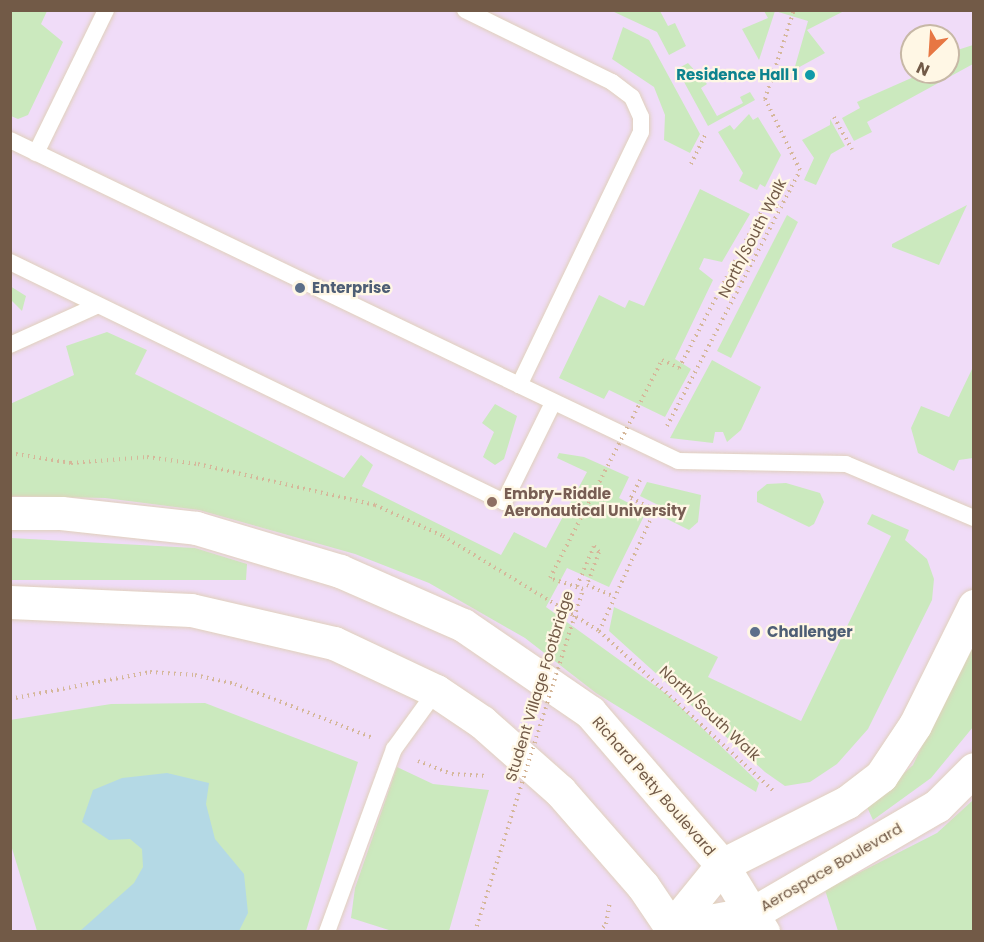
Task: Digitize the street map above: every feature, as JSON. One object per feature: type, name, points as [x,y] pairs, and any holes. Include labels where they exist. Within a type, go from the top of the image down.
[{"type":"street","name":"Richard Petty Boulevard","points":[[10,513],[61,513],[196,528],[340,571],[464,625],[590,712],[722,865],[758,922]]},
{"type":"street","points":[[10,602],[191,610],[334,643],[436,691],[482,722],[560,791],[643,886],[670,930],[722,865],[848,802],[881,776],[915,725],[974,606]]},
{"type":"street","name":"Aerospace Boulevard","points":[[670,930],[758,922],[937,806],[974,769]]},
{"type":"lane","points":[[36,153],[106,10]]},
{"type":"lane","points":[[465,10],[612,82],[632,97],[641,117],[641,132],[519,385]]},
{"type":"lane","points":[[10,140],[553,403],[678,461],[846,464],[974,518]]},
{"type":"lane","points":[[10,262],[96,306],[504,502],[553,403]]},
{"type":"lane","points":[[10,345],[96,306]]},
{"type":"lane","points":[[327,932],[394,749],[436,691]]},
{"type":"path","name":"North/South Walk","points":[[661,437],[800,170],[765,99],[794,10]]},
{"type":"path","points":[[834,117],[852,149]]},
{"type":"path","points":[[691,164],[706,133]]},
{"type":"path","name":"Student Village Footbridge","points":[[475,932],[583,590],[577,586],[550,579],[662,360],[679,368],[766,201],[781,208]]},
{"type":"path","name":"North/South Walk","points":[[10,453],[71,463],[147,457],[198,464],[375,505],[443,536],[599,631],[775,792]]},
{"type":"path","points":[[599,631],[613,596],[655,510],[631,498],[640,480]]},
{"type":"path","points":[[577,586],[594,546],[599,552],[587,585],[613,596]]},
{"type":"path","points":[[10,699],[150,672],[195,675],[330,719],[433,769],[488,776],[497,783]]},
{"type":"path","points":[[506,791],[523,806]]},
{"type":"path","points":[[599,932],[606,924],[608,895]]},
{"type":"shaded area","name":"Embry-Riddle Aeronautical University","points":[[11,11],[973,11],[973,931],[11,931]]},
{"type":"green space","points":[[11,10],[47,11],[41,24],[63,42],[28,115],[18,119],[11,116]]},
{"type":"green space","points":[[846,10],[807,30],[825,53],[794,70],[808,21],[775,11],[759,60],[742,29],[768,18],[764,11]]},
{"type":"green space","points":[[612,11],[660,11],[668,26],[675,23],[686,46],[669,55],[657,32]]},
{"type":"green space","points":[[623,27],[649,40],[700,134],[690,153],[664,140],[665,115],[654,87],[612,59]]},
{"type":"green space","points":[[973,45],[973,64],[960,71],[960,49]]},
{"type":"green space","points":[[688,63],[707,84],[701,88],[717,116],[743,103],[740,97],[750,92],[755,100],[708,126],[677,69]]},
{"type":"green space","points":[[900,83],[936,84],[867,122],[872,132],[854,141],[842,118],[860,108],[857,102]]},
{"type":"green space","points":[[749,114],[753,120],[758,117],[781,155],[765,187],[760,184],[757,190],[739,181],[743,173],[718,132],[730,125],[734,130]]},
{"type":"green space","points":[[830,119],[845,146],[831,154],[816,185],[804,180],[814,158],[802,140],[830,125]]},
{"type":"green space","points":[[700,189],[750,214],[722,262],[704,258],[699,269],[713,280],[675,359],[691,369],[665,417],[609,390],[604,399],[559,378],[599,295],[625,308],[629,300],[644,306]]},
{"type":"green space","points":[[967,205],[939,265],[892,247],[892,244]]},
{"type":"green space","points":[[787,215],[798,222],[731,358],[717,351]]},
{"type":"green space","points":[[10,286],[26,296],[22,311],[11,300]]},
{"type":"green space","points":[[107,332],[147,350],[135,374],[344,478],[361,455],[373,465],[362,486],[501,555],[514,532],[546,548],[587,472],[557,458],[559,453],[584,457],[629,477],[619,498],[646,512],[609,587],[567,568],[546,607],[668,695],[759,783],[756,792],[596,693],[525,638],[429,583],[355,554],[199,510],[105,498],[11,496],[10,404],[74,375],[66,346]]},
{"type":"green space","points":[[712,360],[761,387],[741,430],[727,442],[723,432],[715,432],[713,443],[670,438]]},
{"type":"green space","points":[[973,367],[973,458],[959,460],[954,471],[918,453],[911,428],[921,406],[949,417]]},
{"type":"green space","points":[[495,404],[517,416],[504,459],[495,465],[483,457],[494,432],[482,423]]},
{"type":"green space","points":[[647,482],[701,495],[698,522],[689,530],[659,515],[662,507],[640,496]]},
{"type":"green space","points":[[786,483],[820,493],[824,502],[814,524],[809,527],[757,502],[757,492],[767,484]]},
{"type":"green space","points":[[872,514],[909,530],[905,540],[927,559],[934,579],[932,600],[868,729],[837,764],[810,782],[785,786],[765,772],[609,631],[614,607],[718,657],[708,677],[801,721],[891,536],[867,524]]},
{"type":"green space","points":[[11,538],[195,548],[247,564],[246,580],[11,580]]},
{"type":"green space","points":[[973,638],[973,727],[931,778],[873,820],[867,807],[913,765]]},
{"type":"green space","points":[[205,703],[358,762],[306,931],[37,931],[11,845],[10,720],[111,704]]},
{"type":"green space","points":[[397,767],[433,784],[489,790],[449,931],[392,931],[351,918],[355,888]]},
{"type":"green space","points":[[973,800],[973,931],[838,931],[825,890],[937,833]]},
{"type":"water","points":[[167,773],[209,783],[206,804],[215,839],[244,874],[248,913],[239,931],[80,931],[134,883],[143,867],[142,849],[130,839],[109,840],[82,822],[93,790],[122,778]]},
{"type":"place","name":"Residence Hall 1","points":[[810,75]]},
{"type":"place","name":"Enterprise","points":[[300,288]]},
{"type":"place","name":"Embry-Riddle Aeronautical University","points":[[492,502]]},
{"type":"place","name":"Challenger","points":[[755,632]]}]
